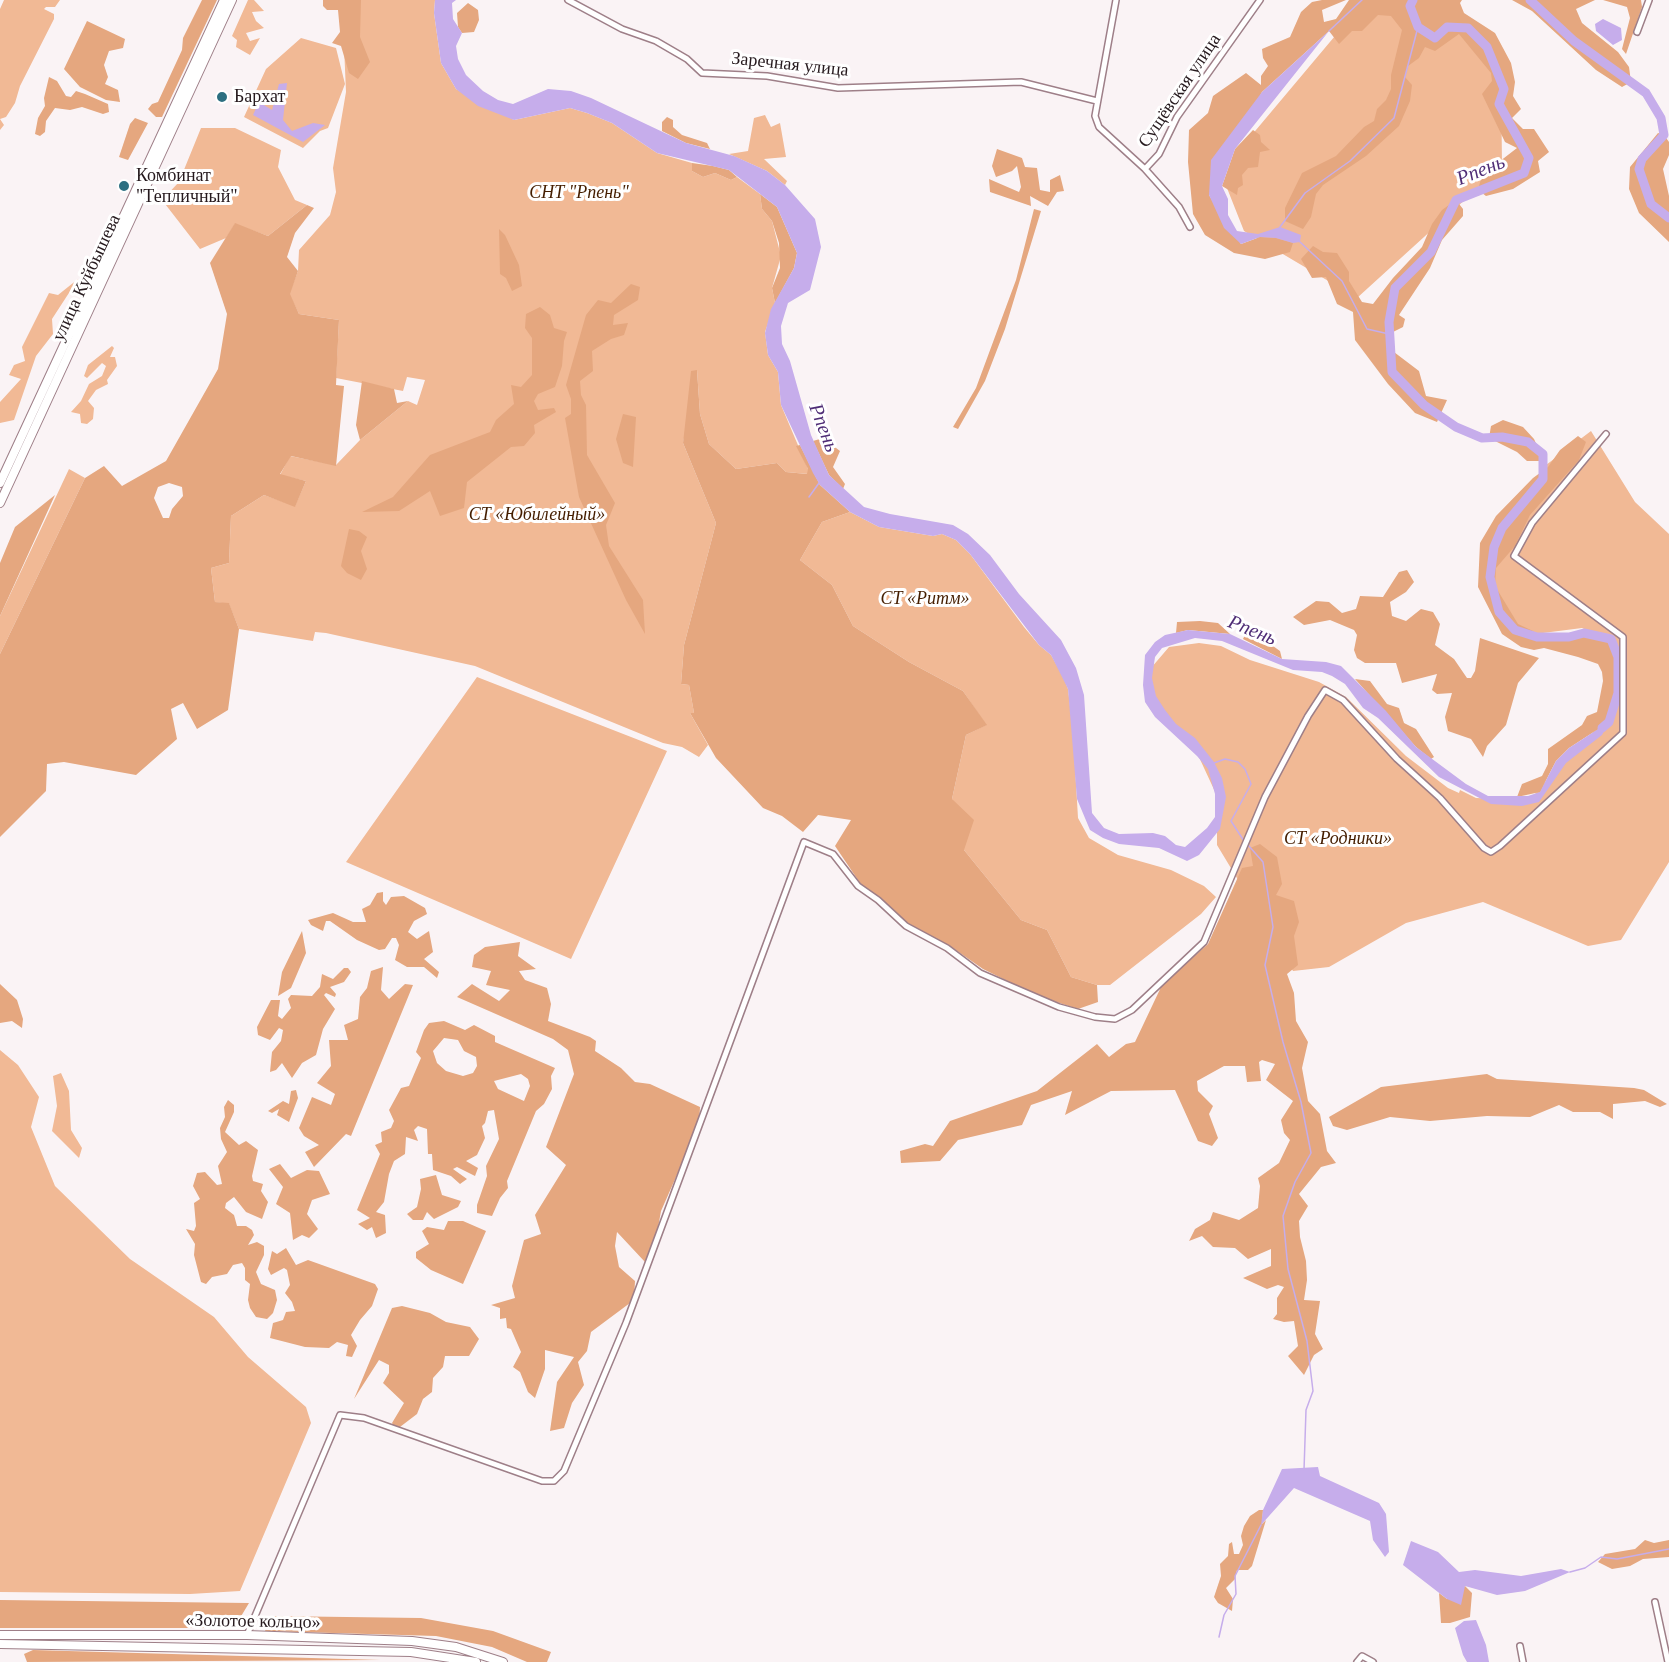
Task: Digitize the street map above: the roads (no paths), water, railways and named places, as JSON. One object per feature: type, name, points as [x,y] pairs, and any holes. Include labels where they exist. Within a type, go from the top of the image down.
[{"type":"highway","name":"улица Куйбышева","points":[[0,483],[224,0]]},
{"type":"highway","name":"улица Куйбышева","points":[[0,503],[232,0]]},
{"type":"highway","name":"«Золотое кольцо»","points":[[0,1635],[247,1635],[412,1641],[456,1647],[503,1662]]},
{"type":"highway","name":"«Золотое кольцо»","points":[[0,1644],[411,1652],[476,1662]]},
{"type":"street","name":"Заречная улица","points":[[568,0],[622,29],[656,41],[687,58],[702,73],[767,76],[838,87],[1021,82],[1097,101]]},
{"type":"street","points":[[1116,0],[1095,116],[1099,127],[1145,169],[1179,207],[1190,227]]},
{"type":"street","name":"Сущёвская улица","points":[[1145,169],[1159,154],[1177,117],[1260,0]]},
{"type":"street","points":[[1637,32],[1649,0]]},
{"type":"street","points":[[247,1635],[340,1415],[364,1418],[542,1481],[554,1481],[564,1471],[626,1323],[804,842],[833,854],[858,886],[878,900],[906,926],[947,948],[980,973],[1059,1007],[1095,1017],[1115,1019],[1132,1010],[1204,942],[1265,797],[1325,690],[1343,699],[1396,759],[1440,798],[1484,849],[1491,852],[1500,846],[1623,734],[1623,637],[1514,556],[1532,523],[1606,434]]},
{"type":"street","points":[[1655,1602],[1668,1662]]},
{"type":"street","points":[[1520,1646],[1523,1662]]},
{"type":"street","points":[[1357,1662],[1362,1656],[1373,1662]]},
{"type":"waterway","points":[[1329,31],[1362,0]]},
{"type":"waterway","name":"Рпень","points":[[1413,0],[1410,6],[1418,27],[1435,38],[1447,27],[1468,28],[1487,47],[1504,89],[1499,104],[1529,158],[1524,173],[1456,200],[1431,252],[1395,288],[1389,322],[1392,372],[1424,405],[1456,427],[1482,438],[1502,437],[1528,442],[1543,454],[1543,479],[1502,528],[1494,547],[1490,577],[1499,612],[1515,630],[1537,637],[1569,637],[1584,633],[1611,639],[1618,657],[1618,693],[1609,722],[1602,728]]},
{"type":"waterway","name":"Рпень","points":[[1530,0],[1574,41],[1646,93],[1661,118],[1664,135],[1642,159],[1639,169],[1651,204],[1669,218]]},
{"type":"waterway","points":[[1280,227],[1305,193],[1350,161],[1394,118],[1418,27]]},
{"type":"waterway","points":[[1300,242],[1342,281],[1367,329],[1389,334]]},
{"type":"waterway","points":[[809,497],[819,483]]},
{"type":"waterway","points":[[1214,763],[1225,759],[1238,762],[1245,769],[1251,784],[1231,821],[1244,841]]},
{"type":"waterway","points":[[1248,845],[1263,862],[1273,927],[1265,965],[1283,1042],[1301,1102],[1311,1153],[1295,1182],[1283,1216],[1288,1269],[1307,1341],[1313,1391],[1306,1410],[1304,1470]]},
{"type":"waterway","points":[[1219,1637],[1224,1615],[1236,1594],[1235,1576],[1261,1525]]},
{"type":"waterway","points":[[1570,1572],[1585,1568],[1601,1557],[1617,1559],[1669,1549]]},
{"type":"place","name":"Бархат","points":[[222,97]]},
{"type":"place","name":"Комбинат \"Тепличный\"","points":[[124,186]]},
{"type":"park label","name":"СНТ \"Рпень\"","points":[[579,193]]},
{"type":"park label","name":"СТ «Юбилейный»","points":[[537,515]]},
{"type":"park label","name":"СТ «Ритм»","points":[[925,599]]},
{"type":"park label","name":"СТ «Родники»","points":[[1338,839]]}]
